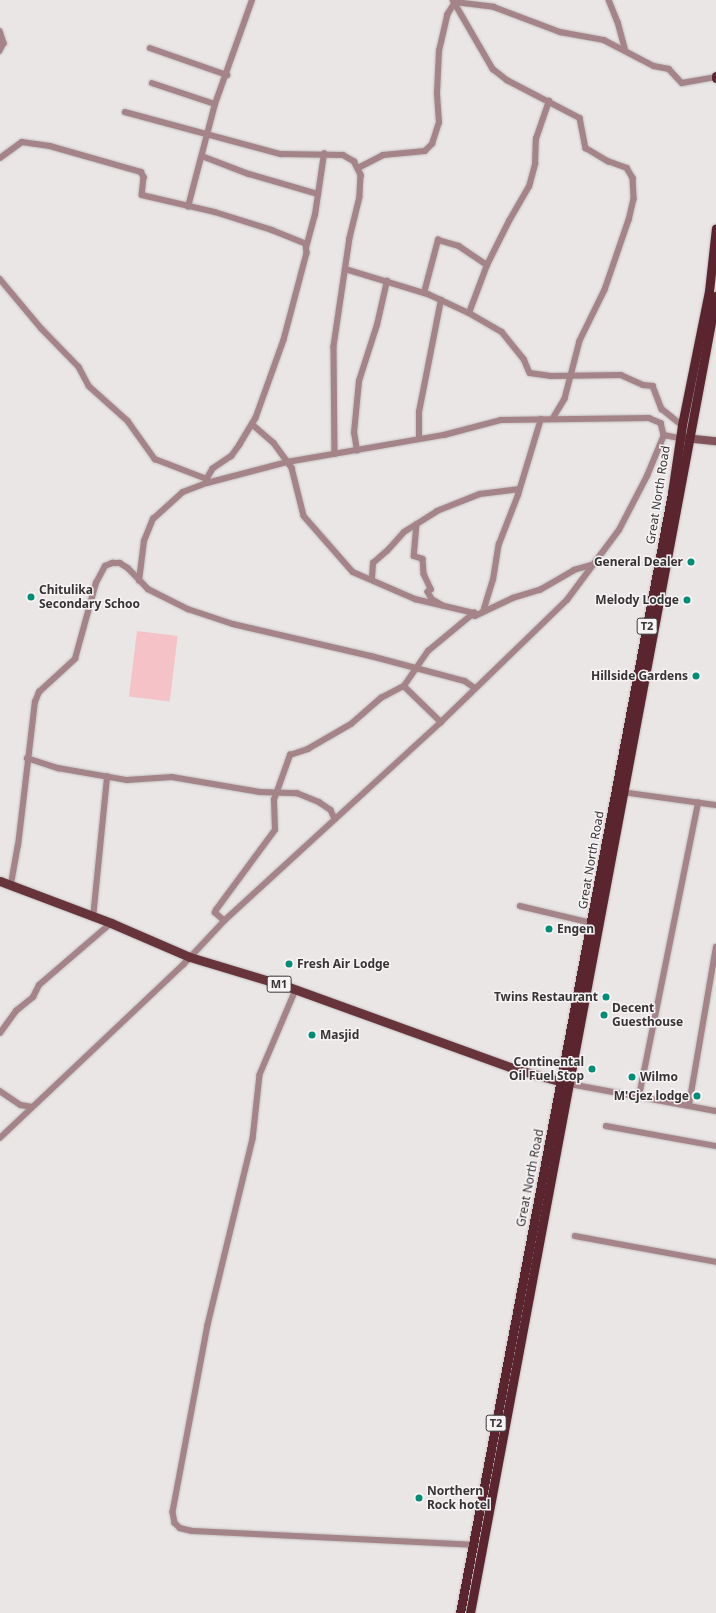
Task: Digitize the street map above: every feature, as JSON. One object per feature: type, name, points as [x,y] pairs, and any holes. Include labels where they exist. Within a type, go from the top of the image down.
[{"type":"highway","name":"Great North Road","points":[[460,1613],[592,923],[672,493],[682,425],[707,302],[716,228]]},
{"type":"highway","name":"Great North Road","points":[[470,1613],[570,1084],[622,792],[691,439],[716,296]]},
{"type":"main road","points":[[680,438],[716,441]]},
{"type":"main road","name":"M1","points":[[0,881],[93,918],[111,923],[190,957],[296,990],[515,1069],[570,1084]]},
{"type":"street","points":[[188,207],[215,104],[227,75],[230,56],[252,0]]},
{"type":"street","points":[[609,0],[618,22],[626,49]]},
{"type":"street","points":[[454,1],[494,7],[560,32],[604,40],[626,49],[654,66],[669,69],[682,83],[716,77]]},
{"type":"street","points":[[454,1],[493,69],[507,80],[549,100],[580,118],[586,148],[608,161],[627,168],[635,187],[629,220],[605,290],[580,341],[570,374],[565,399],[553,419]]},
{"type":"street","points":[[358,168],[383,155],[425,151],[432,144],[439,123],[437,93],[439,51],[447,15],[454,1]]},
{"type":"street","points":[[0,31],[4,43],[0,50]]},
{"type":"street","points":[[150,48],[227,75]]},
{"type":"street","points":[[152,82],[215,104]]},
{"type":"street","points":[[469,313],[487,265],[509,221],[529,187],[535,164],[536,139],[549,100]]},
{"type":"street","points":[[125,112],[281,154],[324,154],[348,156],[358,168],[361,175],[360,197],[345,269],[334,347],[335,454]]},
{"type":"street","points":[[0,158],[22,142],[50,146],[141,172],[144,177],[142,195],[187,204],[188,207],[215,212],[272,230],[306,244],[307,253],[284,340],[252,424],[232,456],[213,469],[207,481]]},
{"type":"street","points":[[306,248],[318,194],[324,154]]},
{"type":"street","points":[[202,156],[216,159],[249,174],[318,194]]},
{"type":"street","points":[[424,293],[438,240],[444,239],[459,246],[487,265]]},
{"type":"street","points":[[345,269],[424,293],[469,313],[502,332],[524,358],[530,373],[551,376],[570,374],[620,375],[643,385],[653,386],[662,409],[682,425]]},
{"type":"street","points":[[0,278],[42,329],[79,367],[89,386],[128,422],[155,459],[207,481]]},
{"type":"street","points":[[357,451],[355,425],[359,381],[376,332],[387,281]]},
{"type":"street","points":[[419,438],[419,412],[441,300]]},
{"type":"street","points":[[0,1138],[190,957],[224,921],[441,722],[567,600],[619,530],[647,476],[664,435],[661,423],[649,418],[501,420],[444,435],[419,438],[357,451],[287,462],[207,481],[183,492],[153,519],[144,541],[140,581]]},
{"type":"street","points":[[483,612],[493,580],[499,544],[541,419]]},
{"type":"street","points":[[252,424],[274,443],[295,473],[304,516],[322,534],[348,568],[358,576],[372,578],[415,599],[474,614],[476,616],[518,596],[540,590],[574,570],[592,565]]},
{"type":"street","points":[[664,435],[680,438]]},
{"type":"street","points":[[372,578],[372,563],[387,552],[404,532],[417,524],[461,500],[480,494],[518,489]]},
{"type":"street","points":[[417,524],[414,556],[423,559],[432,599],[446,607]]},
{"type":"street","points":[[10,884],[18,846],[27,758],[35,702],[39,692],[75,659],[102,571],[112,563],[120,563],[148,589],[188,609],[233,624],[371,656],[416,670],[465,681],[475,688]]},
{"type":"street","points":[[224,921],[215,913],[275,830],[274,806],[290,755],[308,749],[350,724],[381,698],[404,686],[431,648],[474,614]]},
{"type":"street","points":[[404,686],[441,722]]},
{"type":"street","points":[[27,758],[58,768],[127,780],[178,778],[277,794],[291,792],[307,795],[331,810],[335,819]]},
{"type":"street","points":[[93,918],[107,776]]},
{"type":"street","points":[[622,792],[716,806]]},
{"type":"street","points":[[639,1096],[698,803]]},
{"type":"street","points":[[520,906],[592,923]]},
{"type":"street","points":[[0,1033],[16,1011],[33,997],[39,985],[111,923]]},
{"type":"street","points":[[689,1105],[716,947]]},
{"type":"street","points":[[296,990],[260,1075],[253,1139],[208,1325],[173,1512],[175,1523],[180,1528],[192,1531],[473,1544],[483,1546]]},
{"type":"street","points":[[570,1084],[716,1111]]},
{"type":"street","points":[[0,1091],[21,1105],[32,1107]]},
{"type":"street","points":[[606,1126],[716,1146]]},
{"type":"street","points":[[575,1236],[716,1262]]},
{"type":"shaded area","points":[[137,631],[178,636],[170,702],[129,697]]},
{"type":"place","name":"General Dealer","points":[[691,562]]},
{"type":"place","name":"Chitulika Secondary Schoo","points":[[31,597]]},
{"type":"place","name":"Melody Lodge","points":[[687,600]]},
{"type":"place","name":"Hillside Gardens","points":[[696,676]]},
{"type":"place","name":"Engen","points":[[549,929]]},
{"type":"place","name":"Fresh Air Lodge","points":[[289,964]]},
{"type":"place","name":"Twins Restaurant","points":[[606,997]]},
{"type":"place","name":"Decent Guesthouse","points":[[604,1015]]},
{"type":"place","name":"Masjid","points":[[312,1035]]},
{"type":"place","name":"Continental Oil Fuel Stop","points":[[592,1069]]},
{"type":"place","name":"Wilmo","points":[[632,1077]]},
{"type":"place","name":"M'Cjez lodge","points":[[697,1096]]},
{"type":"place","name":"Northern Rock hotel","points":[[419,1498]]}]
